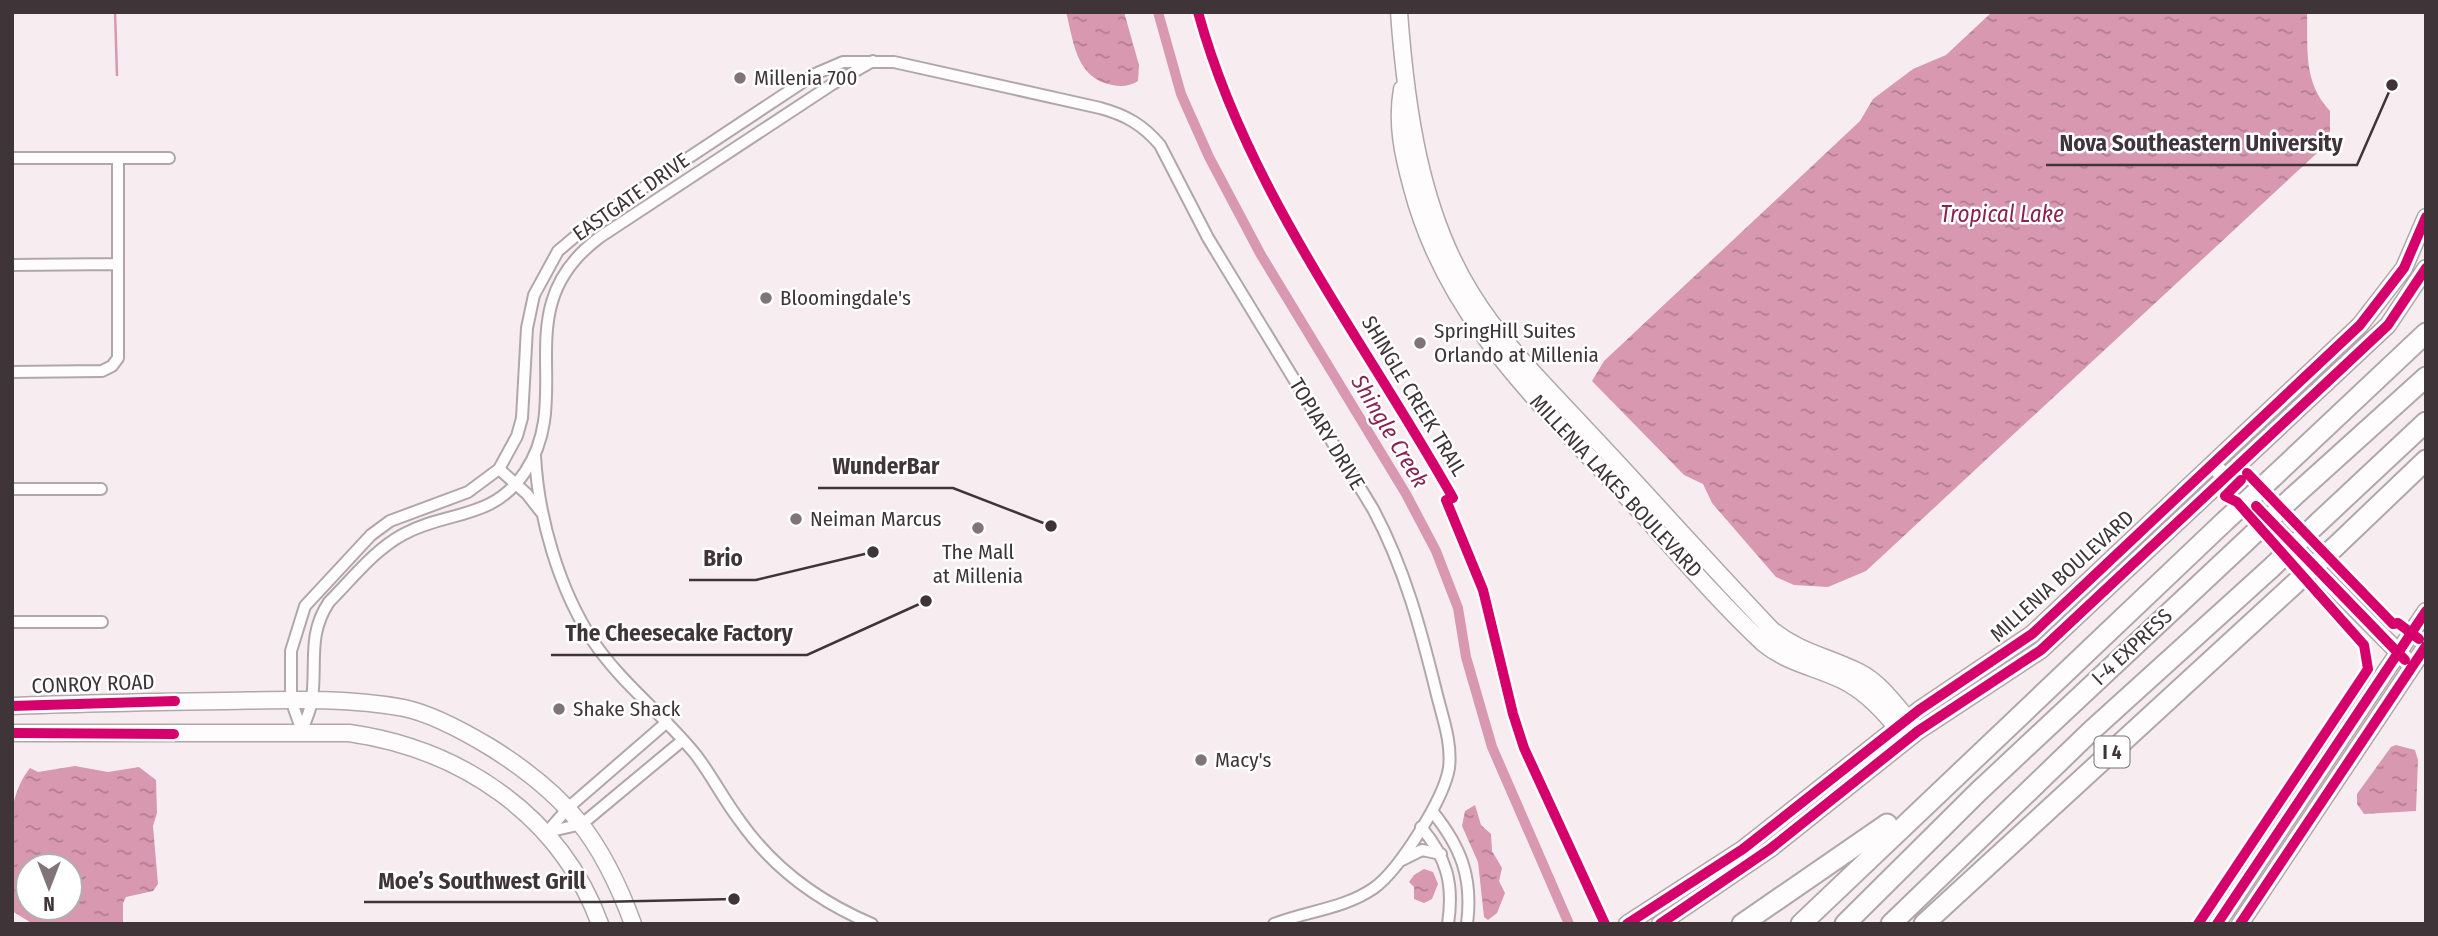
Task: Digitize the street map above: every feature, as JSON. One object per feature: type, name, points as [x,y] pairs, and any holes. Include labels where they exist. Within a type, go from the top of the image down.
[{"type":"highway","points":[[1801,924],[1882,844],[1942,791],[2426,333]]},
{"type":"highway","name":"I-4 EXPRESS","points":[[1845,924],[1978,792],[2245,541],[2426,377]]},
{"type":"highway","name":"I-4 EXPRESS","points":[[1891,924],[2091,731],[2271,568],[2426,422]]},
{"type":"highway","name":"I 4","points":[[1924,924],[2426,460]]},
{"type":"highway","points":[[1742,924],[1870,838],[1900,814],[1942,791]]},
{"type":"street","name":"MILLENIA LAKES BOULEVARD","points":[[1399,12],[1404,80],[1399,110],[1400,135],[1420,220],[1445,277],[1482,336],[1532,396],[1763,643],[1804,667],[1841,680],[1861,692],[1908,729]]},
{"type":"street","name":"EASTGATE DRIVE","points":[[302,731],[312,700],[313,640],[321,614],[329,602],[390,542],[422,526],[476,511],[501,497],[515,484],[535,452],[544,414],[545,323],[552,297],[575,259],[600,237],[831,85],[873,61]]},
{"type":"street","name":"EASTGATE DRIVE","points":[[291,700],[294,638],[305,606],[318,589],[371,536],[390,521],[468,492],[499,469],[517,436],[522,418],[527,328],[534,296],[549,263],[568,240],[816,74],[843,62],[894,62],[1101,108]]},
{"type":"street","name":"TOPIARY DRIVE","points":[[1101,108],[1135,122],[1160,145],[1213,247],[1386,534],[1418,615],[1447,735],[1449,765],[1446,782],[1432,811],[1385,878],[1363,895],[1274,924]]},
{"type":"street","points":[[12,158],[169,158]]},
{"type":"street","points":[[12,372],[97,372],[112,366],[119,349],[118,158]]},
{"type":"street","name":"MILLENIA BOULEVARD","points":[[1627,924],[1679,893],[1757,839],[2032,634],[2361,325],[2421,248],[2426,217]]},
{"type":"street","points":[[12,265],[118,264]]},
{"type":"street","name":"MILLENIA BOULEVARD","points":[[1660,924],[1763,854],[1908,729],[2042,650],[2388,325],[2426,268]]},
{"type":"street","points":[[535,452],[540,494],[548,528],[567,588],[594,642],[683,740],[762,849],[813,892],[872,924]]},
{"type":"street","points":[[2216,460],[2229,477],[2413,667]]},
{"type":"street","points":[[499,469],[534,502],[548,528]]},
{"type":"street","points":[[12,489],[102,489]]},
{"type":"street","points":[[2217,924],[2426,611]]},
{"type":"street","points":[[12,622],[102,622]]},
{"type":"street","points":[[2240,924],[2426,646]]},
{"type":"street","points":[[291,700],[302,731]]},
{"type":"street","name":"CONROY ROAD","points":[[12,706],[312,700],[405,709],[438,720],[472,736],[514,762],[540,780],[569,807],[582,824],[622,893],[633,924]]},
{"type":"street","points":[[547,832],[569,807],[667,722]]},
{"type":"street","points":[[12,733],[302,731],[389,738],[459,765],[494,786],[547,832],[590,897],[600,924]]},
{"type":"street","points":[[547,832],[582,824],[683,740]]},
{"type":"street","points":[[1432,811],[1456,843],[1467,870],[1470,895],[1467,924]]},
{"type":"street","points":[[1421,827],[1441,854],[1451,883],[1448,924]]},
{"type":"street","name":"TOPIARY DRIVE","points":[[1395,866],[1413,852],[1422,850],[1441,854]]},
{"type":"water","points":[[1066,12],[1124,12],[1139,65],[1138,81],[1116,86],[1091,75],[1078,57]]},
{"type":"water","name":"Tropical Lake","points":[[1992,12],[2307,12],[2311,77],[2321,100],[2330,111],[2330,134],[2316,154],[1866,571],[1828,587],[1794,585],[1776,577],[1712,503],[1703,484],[1684,475],[1592,381],[1604,361],[1860,121],[1873,99],[1913,69],[1946,55]]},
{"type":"water","points":[[2396,745],[2415,750],[2418,760],[2416,811],[2364,814],[2357,804],[2357,794],[2391,747]]},
{"type":"water","points":[[75,766],[108,772],[139,767],[156,780],[157,813],[153,826],[158,884],[153,891],[126,897],[123,903],[123,922],[33,924],[30,922],[84,922],[84,852],[14,852],[14,912],[12,911],[11,817],[21,783],[30,768],[38,772]]},
{"type":"water","points":[[1475,805],[1481,825],[1491,834],[1492,851],[1502,868],[1499,881],[1505,893],[1497,913],[1488,920],[1484,917],[1478,862],[1462,826],[1465,811]]},
{"type":"water","points":[[1424,869],[1433,872],[1438,884],[1432,899],[1424,903],[1414,899],[1414,887],[1409,882]]},
{"type":"waterway","points":[[115,12],[117,75]]},
{"type":"waterway","name":"Shingle Creek","points":[[1158,12],[1181,94],[1209,157],[1261,255],[1406,494],[1436,551],[1458,608],[1466,657],[1492,747],[1569,924]]},
{"type":"cycle path","name":"SHINGLE CREEK TRAIL","points":[[1198,12],[1219,78],[1276,202],[1453,498],[1446,500],[1483,590],[1513,714],[1524,748],[1605,924]]},
{"type":"cycle path","points":[[1627,924],[1743,849],[1919,710],[2032,634],[2360,325],[2404,268],[2426,217]]},
{"type":"cycle path","points":[[1660,924],[1770,849],[1918,731],[2041,650],[2388,325],[2426,268]]},
{"type":"cycle path","points":[[2247,473],[2393,624],[2398,623],[2419,639]]},
{"type":"cycle path","points":[[2198,924],[2368,669],[2364,645],[2237,502],[2225,496],[2241,480]]},
{"type":"cycle path","points":[[2256,506],[2405,660]]},
{"type":"cycle path","points":[[2217,924],[2426,611]]},
{"type":"cycle path","points":[[2240,924],[2426,646]]},
{"type":"cycle path","points":[[12,706],[175,701]]},
{"type":"cycle path","points":[[12,733],[174,734]]},
{"type":"place","name":"Millenia 700","points":[[740,78]]},
{"type":"place","name":"Nova Southeastern University","points":[[2392,85]]},
{"type":"place","name":"Bloomingdale's","points":[[766,298]]},
{"type":"place","name":"SpringHill Suites Orlando at Millenia","points":[[1420,343]]},
{"type":"place","name":"Neiman Marcus","points":[[796,519]]},
{"type":"place","name":"WunderBar","points":[[1051,526]]},
{"type":"place","name":"The Mall at Millenia","points":[[978,528]]},
{"type":"place","name":"Brio","points":[[873,552]]},
{"type":"place","name":"The Cheesecake Factory","points":[[926,601]]},
{"type":"place","name":"Shake Shack","points":[[559,709]]},
{"type":"place","name":"Macy's","points":[[1201,760]]},
{"type":"place","name":"Moe’s Southwest Grill","points":[[734,899]]}]
